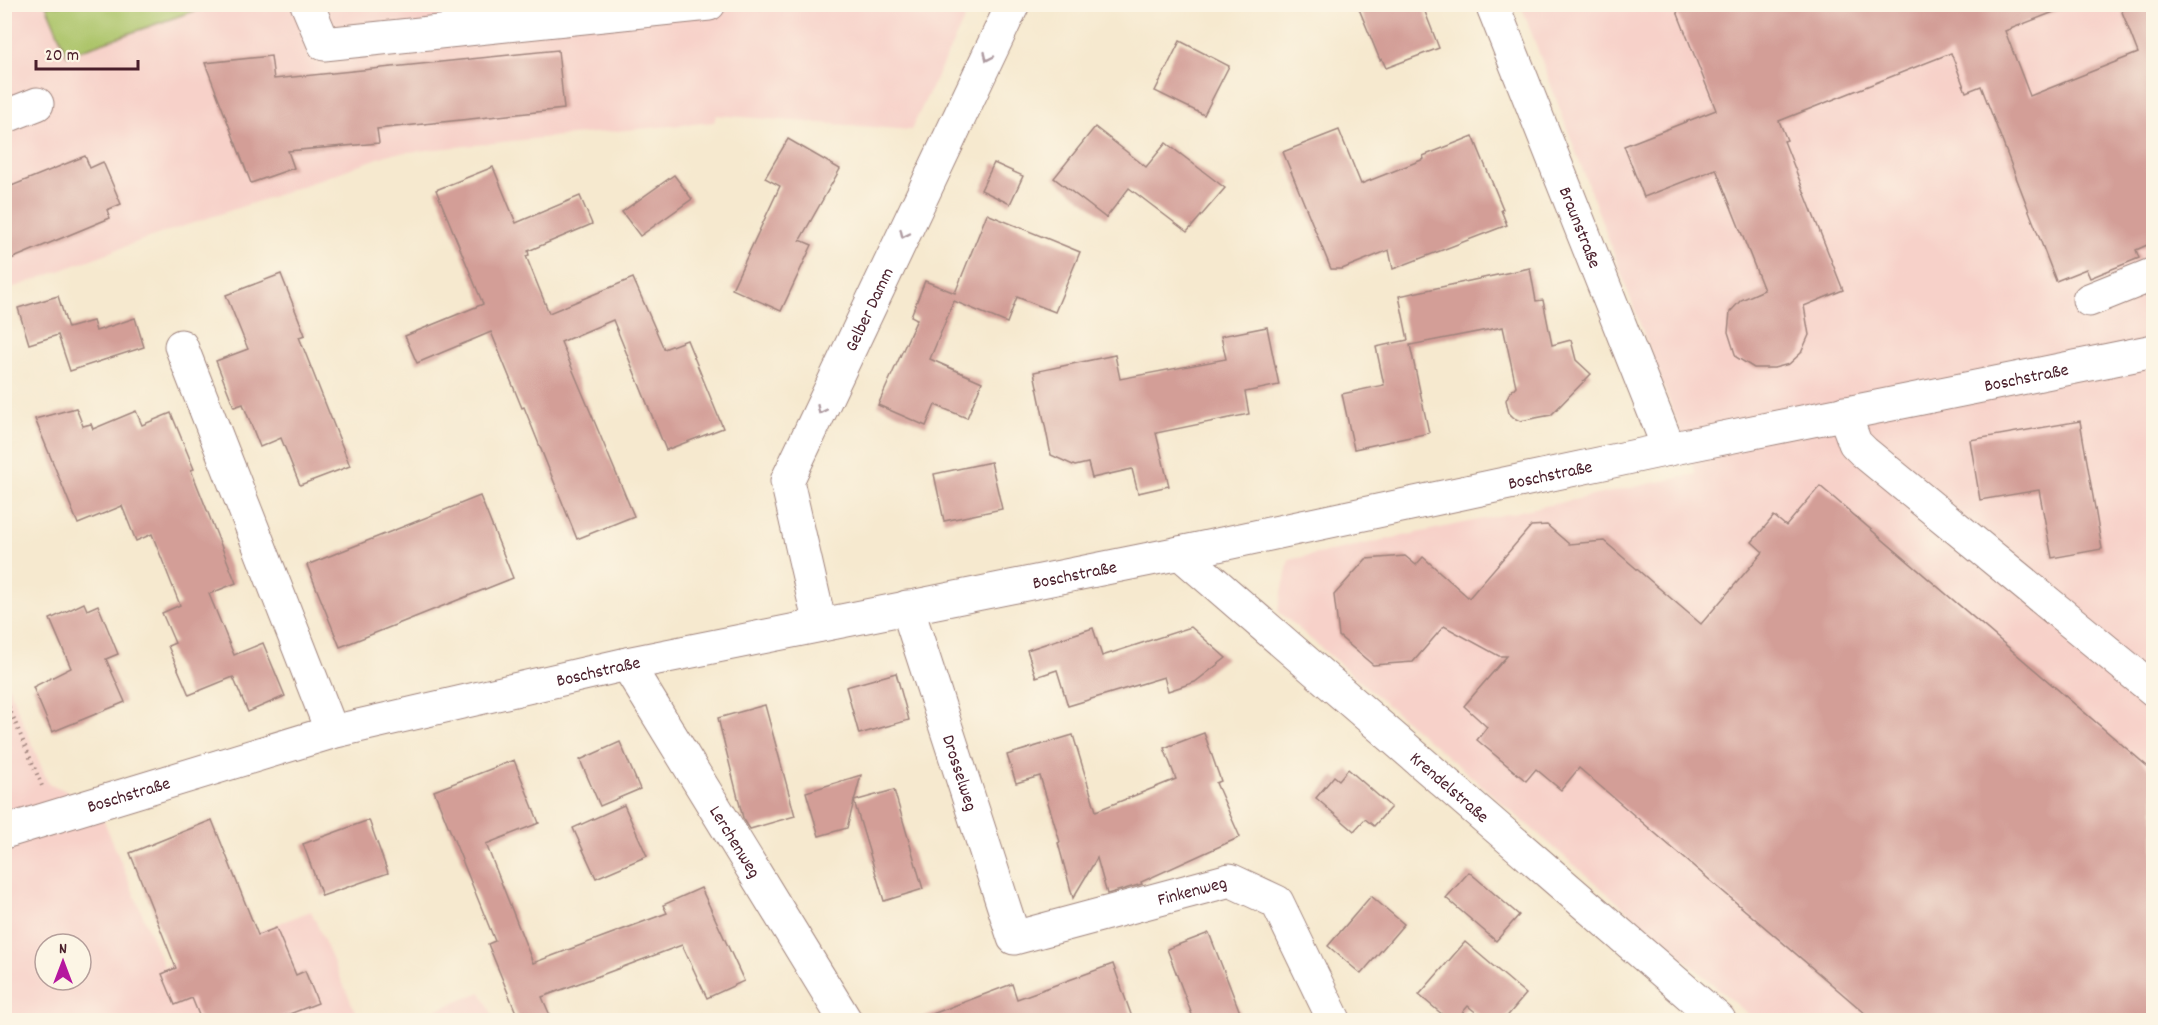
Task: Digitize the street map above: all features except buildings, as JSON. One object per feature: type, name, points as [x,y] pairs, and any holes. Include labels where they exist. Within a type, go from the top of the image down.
[{"type":"street","points":[[307,4],[324,44],[709,4]]},
{"type":"street","name":"Gelber Damm","points":[[820,624],[787,481],[1013,4]]},
{"type":"street","name":"Braunstraße","points":[[1492,4],[1669,449]]},
{"type":"street","points":[[4,117],[37,104]]},
{"type":"street","points":[[2089,300],[2154,274]]},
{"type":"street","points":[[182,346],[332,732]]},
{"type":"street","name":"Boschstraße","points":[[4,832],[332,732],[627,664],[1180,553],[1669,449],[2154,351]]},
{"type":"street","points":[[1844,413],[1855,443],[1864,452],[2154,690]]},
{"type":"street","name":"Krendelstraße","points":[[1180,553],[1705,1016]]},
{"type":"street","name":"Drosselweg","points":[[907,607],[1014,938]]},
{"type":"street","name":"Lerchenweg","points":[[627,664],[845,1020]]},
{"type":"street","name":"Finkenweg","points":[[1014,938],[1230,880],[1277,902],[1334,1020]]},
{"type":"path","points":[[4,696],[42,787]]},
{"type":"shaded area","points":[[211,4],[971,5],[911,130],[716,115],[714,122],[389,154],[280,194],[148,238],[5,291],[5,5],[46,5],[67,55]]},
{"type":"shaded area","points":[[1521,5],[2153,5],[2153,1020],[1755,1020],[1278,611],[1289,560],[1696,474]]},
{"type":"shaded area","points":[[4,676],[48,783],[97,804],[164,967],[311,911],[359,1020],[5,1020]]},
{"type":"shaded area","points":[[481,992],[495,1020],[412,1020]]},
{"type":"green space","points":[[46,5],[211,5],[67,55]]}]
